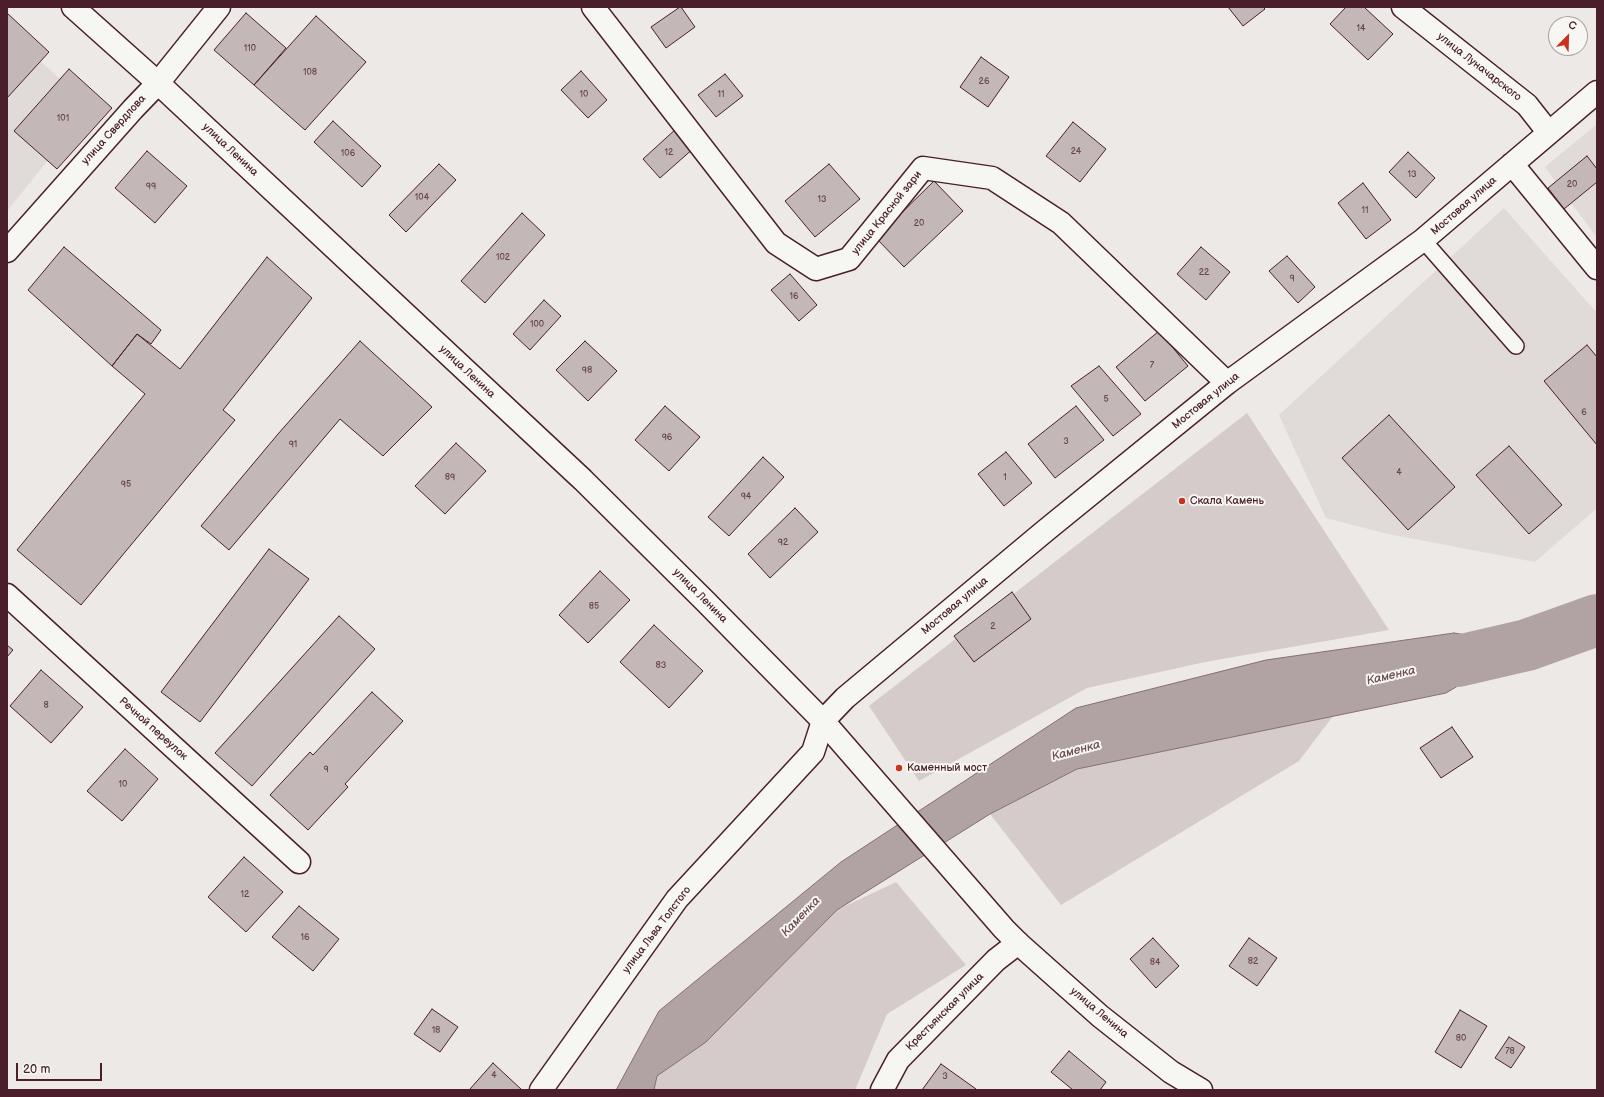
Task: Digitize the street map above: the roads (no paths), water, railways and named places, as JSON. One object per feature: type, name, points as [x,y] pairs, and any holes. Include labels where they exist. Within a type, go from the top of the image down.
[{"type":"street","name":"улица Ленина","points":[[73,7],[158,83],[583,480],[706,602],[822,721],[1011,936],[1100,1016],[1171,1072],[1201,1090]]},
{"type":"street","name":"улица Свердлова","points":[[7,251],[132,109],[158,83],[219,7]]},
{"type":"street","name":"улица Красной зари","points":[[593,7],[776,243],[816,269],[849,259],[923,168],[992,178],[1061,223],[1227,383]]},
{"type":"street","name":"улица Луначарского","points":[[1403,7],[1527,105],[1549,133]]},
{"type":"street","name":"Мостовая улица","points":[[822,721],[845,698],[1045,531],[1227,383],[1424,240],[1597,92]]},
{"type":"street","points":[[1512,164],[1597,268]]},
{"type":"street","name":"Речной переулок","points":[[7,595],[299,862]]},
{"type":"street","name":"улица Льва Толстого","points":[[541,1090],[677,899],[813,752],[822,721]]},
{"type":"street","name":"Крестьянская улица","points":[[882,1090],[898,1060],[996,960],[1011,936]]},
{"type":"lane","points":[[1424,240],[1516,346]]},
{"type":"water","points":[[1454,633],[1527,645],[1446,693],[1077,769],[990,814],[837,910],[706,1042],[657,1076],[654,1090],[616,1090],[659,1011],[841,862],[1076,708],[1266,660]]},
{"type":"waterway","name":"Каменка","points":[[1458,661],[1527,645],[1597,620]]},
{"type":"place","name":"Скала Камень","points":[[1182,501]]},
{"type":"place","name":"Каменный мост","points":[[899,768]]}]
